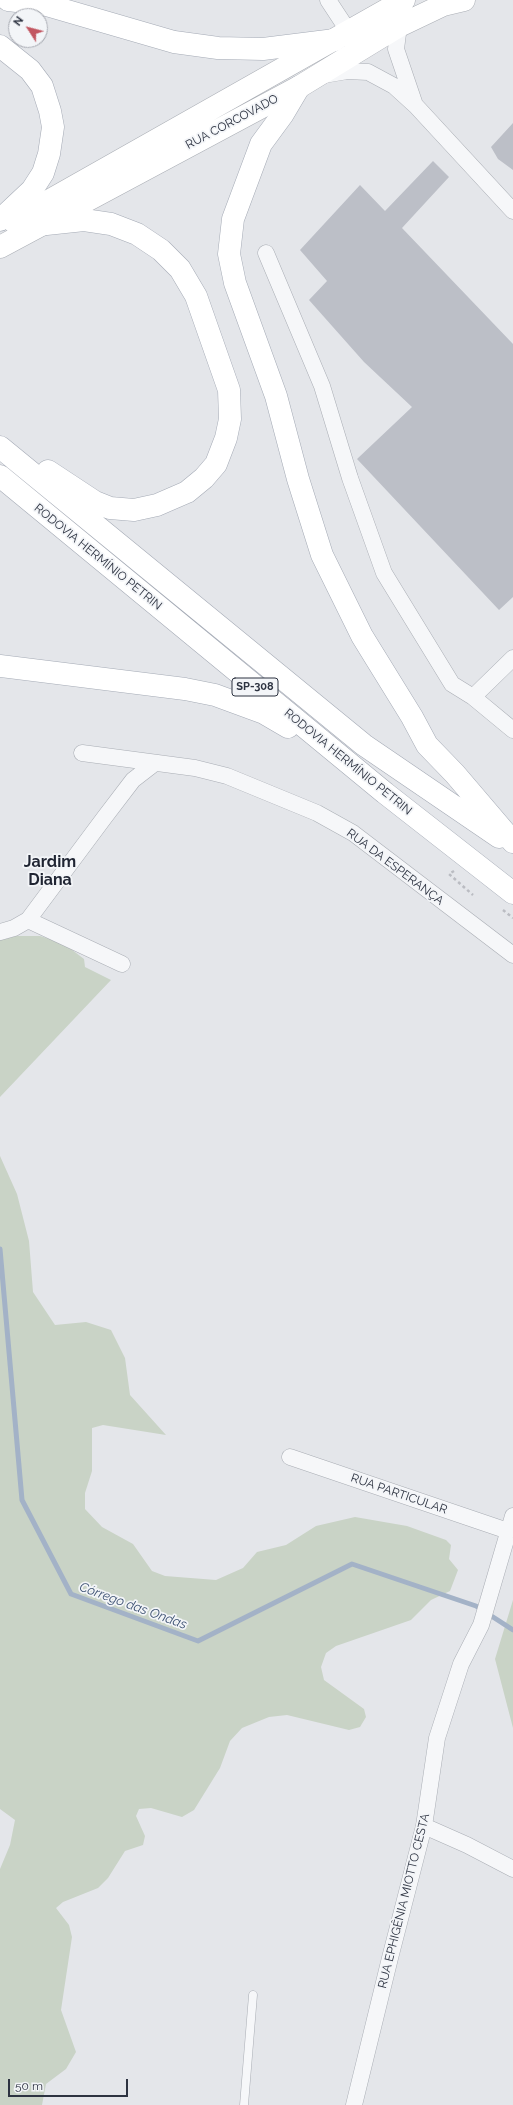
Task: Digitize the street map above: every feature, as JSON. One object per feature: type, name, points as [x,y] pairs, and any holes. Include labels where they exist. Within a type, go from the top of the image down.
[{"type":"main road","points":[[8,0],[43,4],[174,42],[218,48],[263,49],[342,36]]},
{"type":"main road","name":"RUA CORCOVADO","points":[[0,228],[404,0]]},
{"type":"main road","name":"RUA CORCOVADO","points":[[0,246],[306,83],[399,26],[444,5],[464,0]]},
{"type":"main road","points":[[0,46],[30,70],[42,86],[50,111],[53,128],[49,154],[43,173],[32,190],[0,220]]},
{"type":"main road","points":[[306,83],[261,144],[233,218],[229,254],[235,283],[276,396],[298,479],[322,555],[362,636],[412,717],[427,745],[455,774],[513,842]]},
{"type":"main road","points":[[0,438],[94,502],[110,508],[134,510],[157,505],[188,492],[204,478],[216,464],[226,438],[230,419],[229,390],[213,342],[196,296],[180,269],[161,250],[137,234],[111,224],[84,220],[37,225]]},
{"type":"main road","name":"RODOVIA HERMÍNIO PETRIN","points":[[0,447],[364,745],[513,847]]},
{"type":"main road","name":"RODOVIA HERMÍNIO PETRIN","points":[[0,476],[385,793],[507,901]]},
{"type":"main road","points":[[0,666],[185,689],[215,696],[270,717],[297,732],[385,793]]},
{"type":"street","points":[[328,0],[342,36]]},
{"type":"street","points":[[399,26],[396,48],[416,106]]},
{"type":"street","points":[[306,83],[331,73],[368,72],[394,86],[416,106],[513,211]]},
{"type":"street","points":[[266,253],[322,386],[350,478],[384,573],[452,684],[473,697],[513,730]]},
{"type":"street","points":[[473,697],[513,658]]},
{"type":"street","name":"RUA DA ESPERANÇA","points":[[82,753],[195,768],[227,776],[317,813],[353,833],[513,955]]},
{"type":"street","points":[[0,932],[14,928],[28,920],[134,780],[155,763]]},
{"type":"street","points":[[28,920],[122,964]]},
{"type":"street","name":"RUA PARTICULAR","points":[[290,1457],[508,1531]]},
{"type":"street","name":"RUA EPHIGÊNIA MIOTTO CESTA","points":[[354,2105],[424,1826],[437,1738],[460,1664],[481,1625],[513,1516]]},
{"type":"street","points":[[424,1826],[467,1845],[513,1869]]},
{"type":"lane","points":[[244,2105],[253,1996]]},
{"type":"path","points":[[455,870],[449,874],[473,895]]},
{"type":"path","points":[[507,901],[513,918]]},
{"type":"shaded area","points":[[16,936],[40,936],[63,943],[84,959],[85,967],[111,980],[0,1097],[0,940]]},
{"type":"shaded area","points":[[0,1156],[17,1194],[29,1241],[33,1292],[55,1325],[86,1322],[111,1330],[125,1358],[130,1395],[166,1435],[103,1425],[92,1428],[92,1471],[85,1493],[85,1509],[102,1527],[133,1544],[152,1571],[165,1576],[216,1580],[243,1568],[257,1552],[286,1545],[316,1526],[355,1517],[407,1526],[446,1540],[451,1545],[449,1559],[458,1570],[450,1591],[431,1600],[411,1620],[336,1646],[326,1653],[321,1667],[324,1680],[364,1709],[366,1717],[360,1727],[349,1730],[287,1715],[269,1717],[242,1728],[230,1741],[220,1768],[194,1810],[182,1817],[151,1808],[139,1809],[136,1816],[145,1836],[143,1845],[125,1851],[108,1878],[98,1888],[63,1902],[56,1908],[69,1925],[72,1937],[61,2010],[76,2052],[66,2069],[46,2084],[42,2105],[0,2105],[0,1869],[10,1845],[15,1820],[0,1809]]},
{"type":"shaded area","points":[[513,1600],[513,1728],[495,1659]]},
{"type":"building","points":[[513,123],[513,170],[498,159],[491,147]]},
{"type":"building","points":[[433,161],[449,177],[402,228],[513,344],[513,597],[499,610],[357,459],[412,407],[364,362],[309,300],[327,281],[300,250],[360,185],[385,211]]},
{"type":"waterway","name":"Córrego das Ondas","points":[[0,1249],[22,1500],[71,1594],[198,1641],[352,1564],[476,1606],[513,1630]]},
{"type":"district","name":"Jardim Diana","points":[[50,871]]}]
